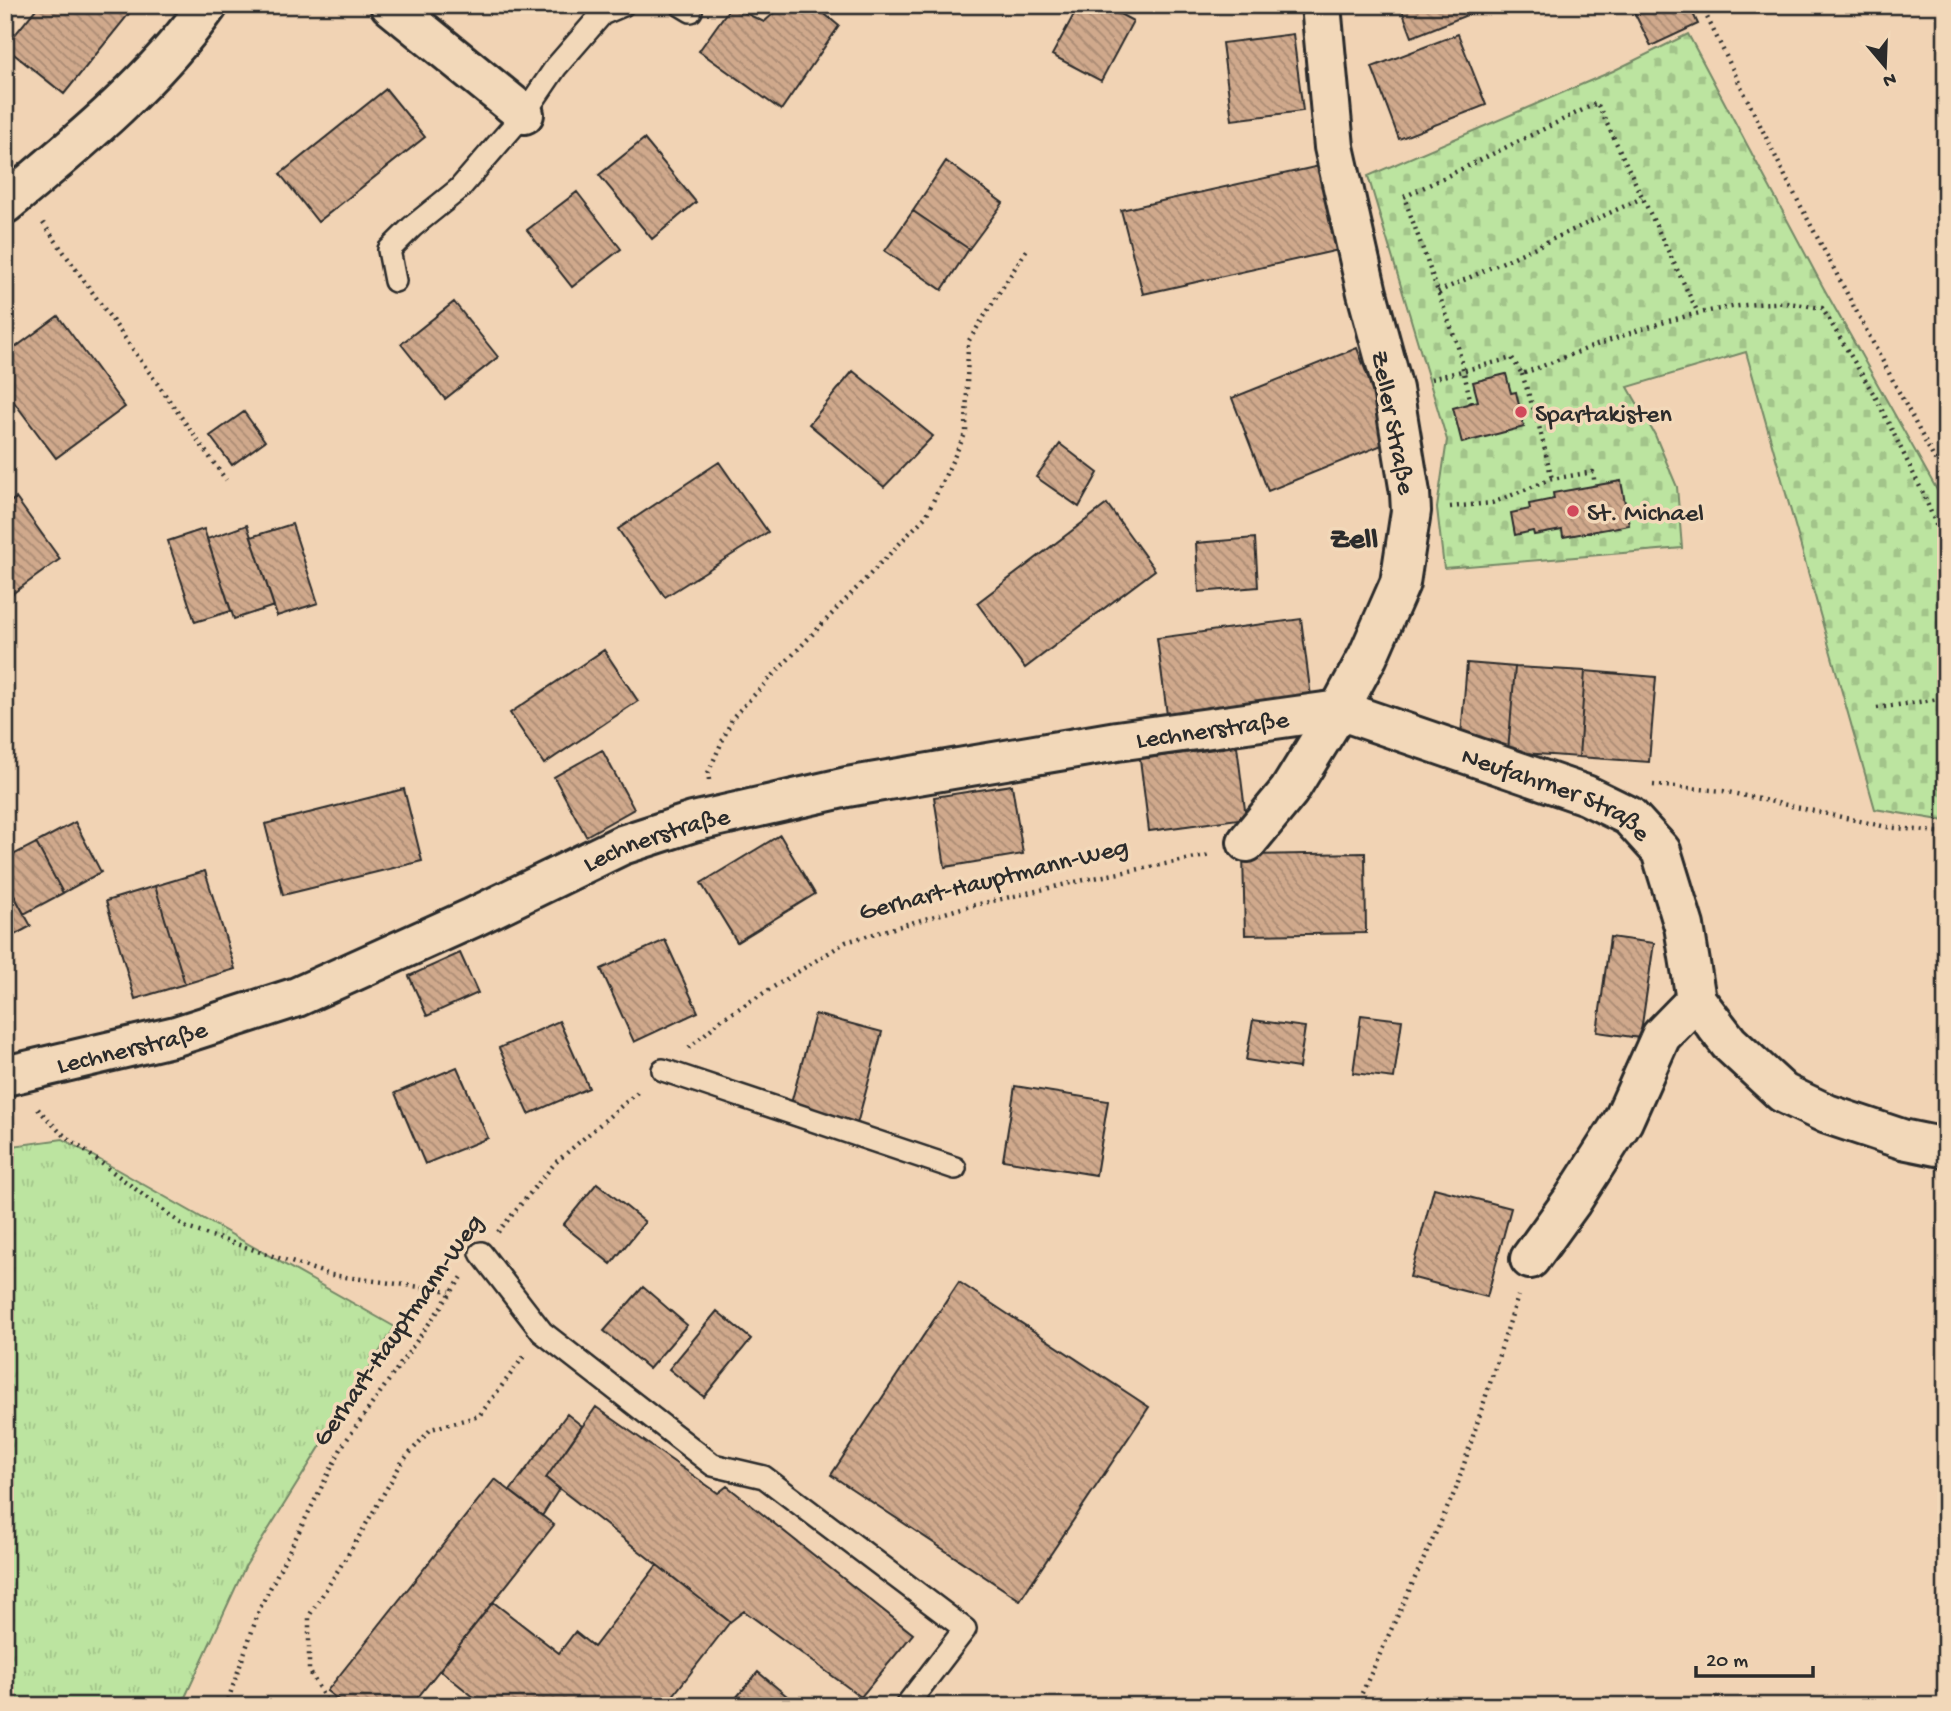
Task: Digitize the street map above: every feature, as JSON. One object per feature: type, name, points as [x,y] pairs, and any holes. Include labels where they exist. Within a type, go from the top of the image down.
[{"type":"street","points":[[13,197],[79,142],[183,40],[208,5]]},
{"type":"street","points":[[390,5],[524,114]]},
{"type":"street","name":"Zeller Straße","points":[[1247,842],[1289,790],[1339,710],[1368,656],[1400,583],[1411,511],[1393,389],[1367,293],[1334,147],[1321,5]]},
{"type":"street","name":"Lechnerstraße","points":[[5,1076],[176,1036],[297,997],[471,918],[622,845],[715,817],[847,787],[1117,741],[1339,710]]},
{"type":"street","name":"Neufahrner Straße","points":[[1339,710],[1586,794],[1629,816],[1661,851],[1684,926],[1696,1000],[1729,1043],[1783,1093],[1827,1114],[1902,1139],[1946,1148]]},
{"type":"street","points":[[1530,1259],[1572,1201],[1623,1121],[1661,1036],[1696,1000]]},
{"type":"lane","points":[[395,281],[389,250],[412,227],[459,189],[524,114],[556,67],[602,14],[623,5]]},
{"type":"lane","points":[[663,1070],[955,1168]]},
{"type":"lane","points":[[481,1253],[542,1332],[713,1465],[764,1477],[965,1629],[906,1706]]},
{"type":"path","points":[[1701,5],[1787,180],[1946,481]]},
{"type":"path","points":[[1471,403],[1458,347],[1404,197],[1597,103],[1698,313]]},
{"type":"path","points":[[13,197],[226,480]]},
{"type":"path","points":[[1437,292],[1642,198]]},
{"type":"path","points":[[715,817],[708,773],[733,717],[926,516],[966,432],[968,342],[1027,249]]},
{"type":"path","points":[[1522,374],[1595,346],[1698,313],[1775,302],[1822,308],[1876,398],[1923,493],[1946,549]]},
{"type":"path","points":[[1393,389],[1512,358],[1522,374],[1552,479]]},
{"type":"path","points":[[1411,511],[1492,503],[1552,479],[1593,472],[1594,486]]},
{"type":"path","points":[[1877,708],[1946,698]]},
{"type":"path","points":[[1646,784],[1723,791],[1887,827],[1946,833]]},
{"type":"path","name":"Gerhart-Hauptmann-Weg","points":[[226,1706],[260,1608],[343,1445],[450,1291],[555,1163],[722,1020],[846,942],[962,908],[1084,880],[1204,857],[1247,842]]},
{"type":"path","points":[[33,1104],[60,1132],[187,1228],[331,1275],[450,1291]]},
{"type":"path","points":[[1356,1706],[1456,1489],[1530,1259]]},
{"type":"path","points":[[329,1706],[309,1670],[309,1616],[402,1462],[431,1429],[479,1416],[542,1332]]},
{"type":"green space","points":[[1688,34],[1823,287],[1946,506],[1946,821],[1875,809],[1746,352],[1628,387],[1655,435],[1677,487],[1682,548],[1444,568],[1437,508],[1447,440],[1368,176],[1613,71]]},
{"type":"green space","points":[[63,1139],[395,1327],[245,1567],[181,1706],[5,1706],[5,1147]]},
{"type":"building","points":[[39,5],[126,5],[132,10],[64,94],[5,47]]},
{"type":"building","points":[[783,5],[814,5],[839,26],[781,110],[699,51],[731,6],[764,22]]},
{"type":"building","points":[[1079,5],[1103,5],[1133,21],[1101,81],[1052,55]]},
{"type":"building","points":[[1400,5],[1492,5],[1412,37]]},
{"type":"building","points":[[1689,5],[1698,24],[1651,46],[1631,6]]},
{"type":"building","points":[[1293,34],[1303,111],[1232,120],[1222,43]]},
{"type":"building","points":[[1458,34],[1486,105],[1399,139],[1372,67]]},
{"type":"building","points":[[386,89],[425,137],[318,222],[280,174]]},
{"type":"building","points":[[644,139],[696,202],[652,239],[599,175]]},
{"type":"building","points":[[946,161],[1003,203],[969,249],[913,211]]},
{"type":"building","points":[[1324,165],[1343,249],[1143,294],[1121,210]]},
{"type":"building","points":[[577,192],[621,249],[572,287],[527,230]]},
{"type":"building","points":[[913,211],[969,249],[942,290],[885,251]]},
{"type":"building","points":[[454,302],[498,357],[445,399],[401,344]]},
{"type":"building","points":[[58,316],[125,407],[56,458],[5,390],[5,355]]},
{"type":"building","points":[[1357,348],[1392,441],[1268,491],[1232,398]]},
{"type":"building","points":[[853,371],[933,436],[884,487],[809,424]]},
{"type":"building","points":[[1506,374],[1511,393],[1516,392],[1524,427],[1462,443],[1453,408],[1478,401],[1473,382]]},
{"type":"building","points":[[244,412],[265,441],[232,465],[210,436]]},
{"type":"building","points":[[1060,444],[1098,473],[1079,507],[1036,477]]},
{"type":"building","points":[[719,462],[768,532],[665,597],[618,529]]},
{"type":"building","name":"St. Michael","points":[[1621,481],[1629,525],[1563,537],[1562,530],[1515,535],[1511,513],[1530,509],[1529,504],[1554,499],[1553,493]]},
{"type":"building","points":[[16,498],[60,559],[5,599],[5,506]]},
{"type":"building","points":[[1107,504],[1155,570],[1025,668],[977,603]]},
{"type":"building","points":[[292,524],[318,603],[277,616],[251,537]]},
{"type":"building","points":[[247,525],[274,606],[234,619],[207,539]]},
{"type":"building","points":[[204,529],[231,611],[195,622],[168,541]]},
{"type":"building","points":[[1255,538],[1258,587],[1199,592],[1196,543]]},
{"type":"building","points":[[1301,619],[1311,697],[1167,715],[1157,638]]},
{"type":"building","points":[[604,650],[638,701],[544,764],[510,713]]},
{"type":"building","points":[[1467,663],[1515,667],[1508,752],[1460,748]]},
{"type":"building","points":[[1515,667],[1585,671],[1579,757],[1508,752]]},
{"type":"building","points":[[1585,671],[1656,677],[1649,762],[1579,757]]},
{"type":"building","points":[[1237,746],[1246,818],[1149,831],[1140,759]]},
{"type":"building","points":[[602,750],[634,809],[586,836],[554,777]]},
{"type":"building","points":[[1012,785],[1023,854],[945,867],[934,797]]},
{"type":"building","points":[[404,789],[422,861],[283,895],[265,824]]},
{"type":"building","points":[[75,822],[101,872],[63,893],[36,843]]},
{"type":"building","points":[[780,835],[815,894],[737,942],[701,883]]},
{"type":"building","points":[[36,843],[63,893],[24,914],[5,879],[5,859]]},
{"type":"building","points":[[1365,853],[1366,933],[1245,935],[1243,855]]},
{"type":"building","points":[[205,871],[235,969],[185,984],[155,886]]},
{"type":"building","points":[[5,879],[31,926],[5,940]]},
{"type":"building","points":[[155,886],[185,984],[135,999],[106,901]]},
{"type":"building","points":[[1610,937],[1654,943],[1640,1038],[1597,1032]]},
{"type":"building","points":[[665,940],[698,1012],[634,1042],[601,969]]},
{"type":"building","points":[[460,953],[478,993],[427,1016],[409,976]]},
{"type":"building","points":[[815,1014],[882,1032],[857,1124],[790,1107]]},
{"type":"building","points":[[1361,1015],[1402,1020],[1394,1078],[1353,1073]]},
{"type":"building","points":[[1253,1020],[1305,1027],[1299,1068],[1246,1060]]},
{"type":"building","points":[[559,1021],[589,1088],[529,1114],[499,1048]]},
{"type":"building","points":[[457,1067],[488,1138],[425,1164],[395,1093]]},
{"type":"building","points":[[1015,1086],[1108,1101],[1096,1175],[1003,1160]]},
{"type":"building","points":[[597,1183],[645,1222],[611,1264],[563,1225]]},
{"type":"building","points":[[1434,1188],[1511,1208],[1487,1297],[1410,1277]]},
{"type":"building","points":[[959,1282],[1149,1407],[1020,1600],[831,1475]]},
{"type":"building","points":[[643,1287],[687,1325],[649,1369],[604,1331]]},
{"type":"building","points":[[717,1311],[751,1339],[704,1397],[669,1369]]},
{"type":"building","points":[[596,1407],[718,1493],[727,1486],[913,1634],[861,1697],[744,1611],[730,1622],[546,1478]]},
{"type":"building","points":[[567,1414],[582,1426],[546,1478],[559,1489],[542,1516],[510,1491]]},
{"type":"building","points":[[495,1479],[554,1525],[411,1706],[346,1706],[327,1691]]},
{"type":"building","points":[[657,1565],[730,1622],[665,1706],[485,1706],[440,1670],[493,1602],[559,1653],[575,1632],[594,1647]]},
{"type":"building","points":[[758,1672],[799,1706],[729,1706]]},
{"type":"place","name":"Spartakisten","points":[[1521,412]]},
{"type":"place","name":"St. Michael","points":[[1573,511]]},
{"type":"district","name":"Zell","points":[[1354,537]]}]
